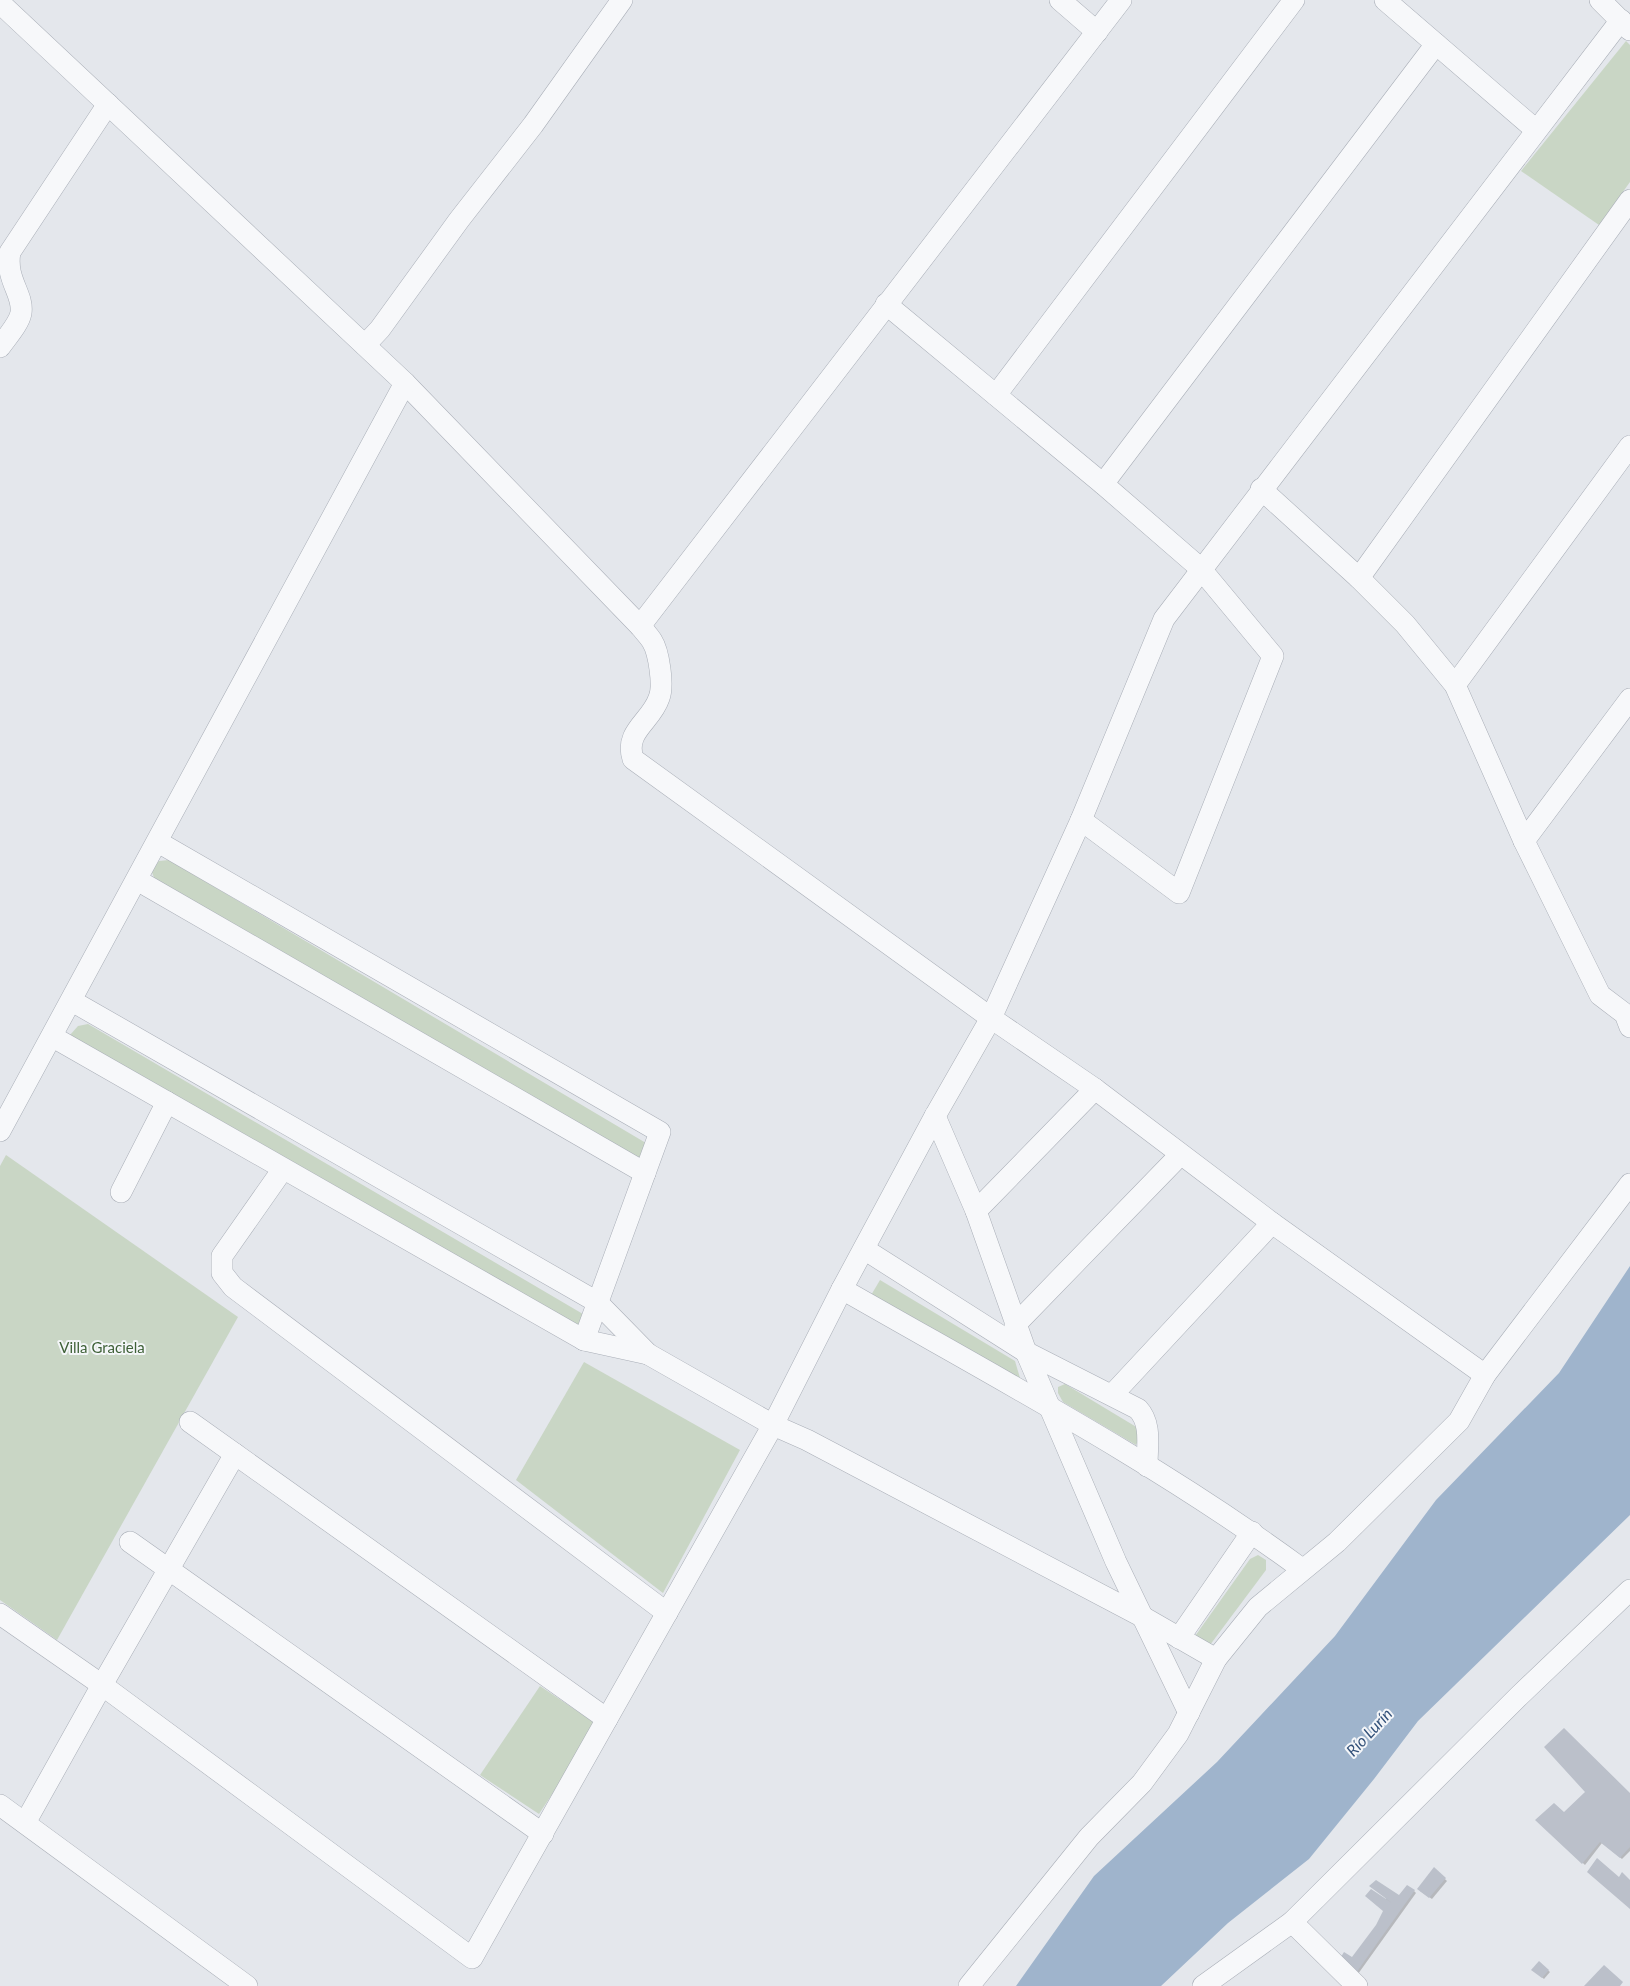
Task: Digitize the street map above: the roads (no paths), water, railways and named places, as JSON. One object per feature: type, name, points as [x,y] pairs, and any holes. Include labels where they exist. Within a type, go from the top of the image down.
[{"type":"street","points":[[365,345],[380,329],[459,220],[533,125],[622,0]]},
{"type":"street","points":[[1060,0],[1097,32]]},
{"type":"street","points":[[640,626],[1121,0]]},
{"type":"street","points":[[996,395],[1294,0]]},
{"type":"street","points":[[1385,0],[1536,130]]},
{"type":"street","points":[[0,1614],[102,1685],[472,1958],[773,1424],[842,1289],[935,1116],[991,1018],[1080,820],[1164,619],[1200,568],[1536,130],[1626,25],[1600,0]]},
{"type":"street","points":[[0,3],[405,383],[640,626],[653,642],[662,680],[660,698],[631,738],[630,749],[633,759],[991,1018],[1095,1090],[1272,1223],[1485,1375]]},
{"type":"street","points":[[1103,484],[1436,44]]},
{"type":"street","points":[[0,347],[21,315],[21,302],[7,266],[10,252],[108,104]]},
{"type":"street","points":[[1359,578],[1630,200]]},
{"type":"street","points":[[886,304],[1103,484],[1200,568],[1273,656],[1179,893],[1080,820]]},
{"type":"street","points":[[0,1131],[72,1002],[405,383]]},
{"type":"street","points":[[1455,685],[1630,446]]},
{"type":"street","points":[[1261,489],[1359,578],[1405,624],[1455,685],[1524,841],[1600,995],[1628,1016]]},
{"type":"street","points":[[1524,841],[1630,699]]},
{"type":"street","points":[[158,842],[660,1132],[584,1340]]},
{"type":"street","points":[[137,880],[644,1173]]},
{"type":"street","points":[[72,1002],[597,1302],[648,1354],[773,1424],[807,1440],[1143,1617],[1216,1658]]},
{"type":"street","points":[[53,1037],[584,1340],[648,1354]]},
{"type":"street","points":[[976,1211],[1095,1090]]},
{"type":"street","points":[[121,1192],[166,1102]]},
{"type":"street","points":[[935,1116],[976,1211],[1015,1326],[1026,1352],[1116,1562],[1188,1713]]},
{"type":"street","points":[[1015,1326],[1180,1155]]},
{"type":"street","points":[[283,1169],[222,1256],[222,1273],[233,1287],[667,1613]]},
{"type":"street","points":[[969,1986],[1089,1838],[1142,1783],[1178,1734],[1216,1658],[1258,1607],[1343,1536],[1459,1421],[1485,1375],[1630,1184]]},
{"type":"street","points":[[1113,1394],[1272,1223]]},
{"type":"street","points":[[864,1249],[1026,1352],[1138,1408],[1146,1417],[1147,1466]]},
{"type":"street","points":[[842,1289],[1052,1409],[1147,1466],[1252,1532],[1302,1569]]},
{"type":"street","points":[[190,1422],[607,1719]]},
{"type":"street","points":[[26,1822],[102,1685],[235,1454]]},
{"type":"street","points":[[1179,1638],[1252,1532]]},
{"type":"street","points":[[130,1542],[543,1834]]},
{"type":"street","points":[[1204,1986],[1292,1922],[1519,1696],[1630,1590]]},
{"type":"street","points":[[0,1805],[26,1822],[247,1986]]},
{"type":"street","points":[[1292,1922],[1357,1986]]},
{"type":"water","name":"Río Lurín","points":[[1630,1266],[1630,1515],[1418,1721],[1309,1859],[1228,1923],[1161,1986],[1016,1986],[1094,1876],[1217,1762],[1335,1636],[1436,1500],[1559,1373]]},
{"type":"park label","name":"Villa Graciela","points":[[102,1348]]}]
